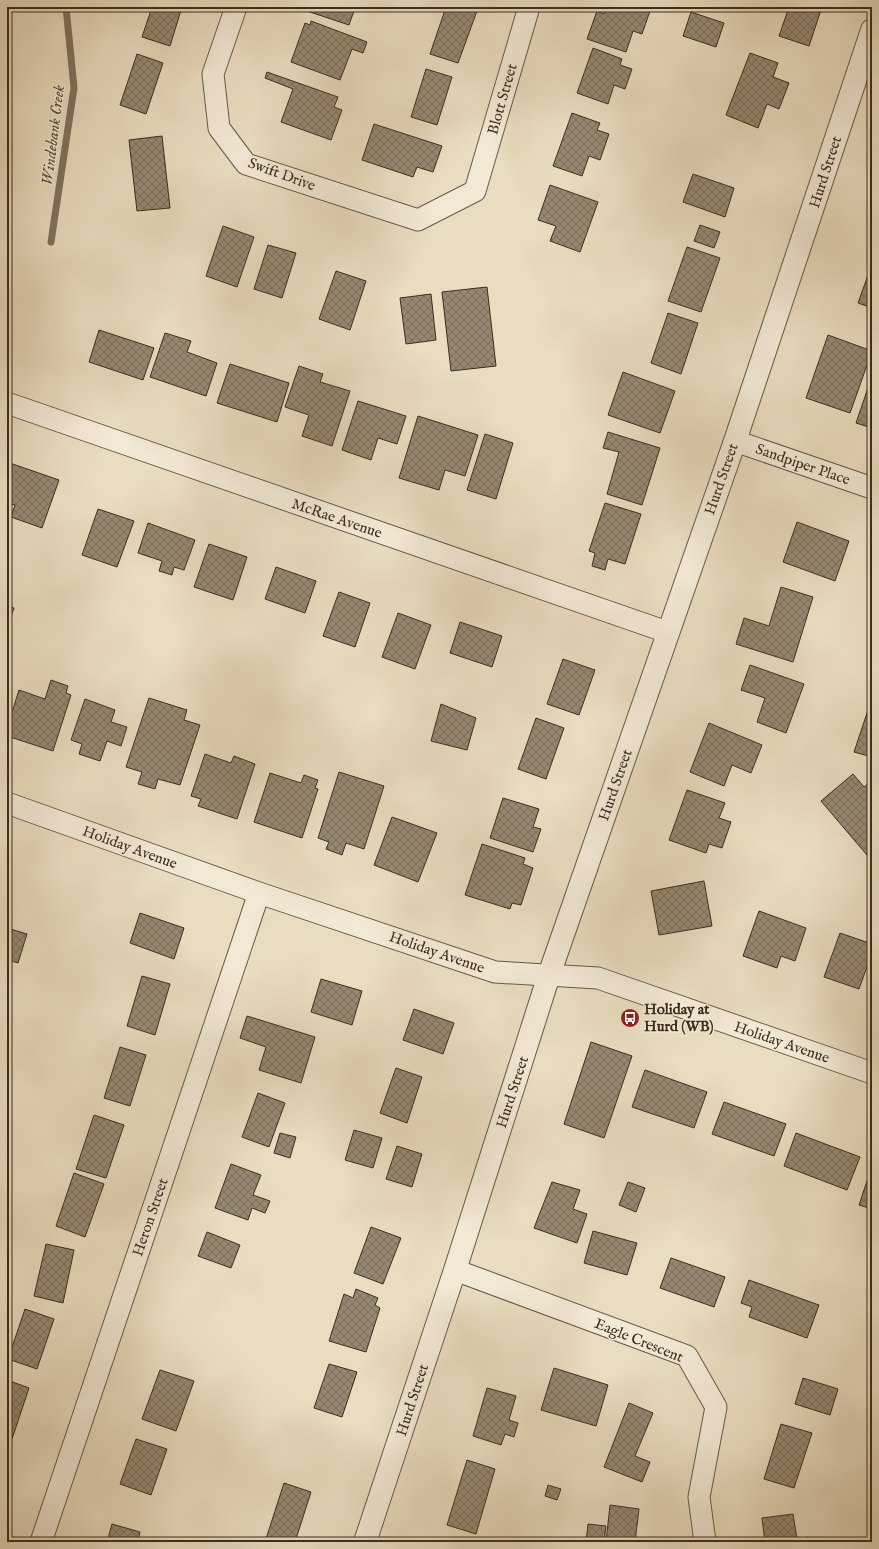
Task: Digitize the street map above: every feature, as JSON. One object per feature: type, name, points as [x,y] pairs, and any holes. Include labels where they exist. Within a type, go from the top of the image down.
[{"type":"street","name":"Swift Drive","points":[[236,7],[213,74],[219,128],[246,164],[418,220],[474,191]]},
{"type":"street","name":"Blott Street","points":[[474,191],[529,7]]},
{"type":"street","name":"Hurd Street","points":[[365,1542],[455,1270],[549,975],[667,632],[735,441],[872,30]]},
{"type":"street","name":"McRae Avenue","points":[[7,403],[667,632]]},
{"type":"street","name":"Sandpiper Place","points":[[735,441],[872,488]]},
{"type":"street","name":"Holiday Avenue","points":[[7,803],[259,892],[495,972],[598,978],[872,1073]]},
{"type":"street","name":"Heron Street","points":[[41,1542],[259,892]]},
{"type":"street","name":"Eagle Crescent","points":[[455,1270],[687,1356],[716,1407],[699,1497],[705,1542]]},
{"type":"building","points":[[152,7],[182,7],[170,46],[142,37]]},
{"type":"building","points":[[308,7],[366,7],[365,11],[355,8],[349,25],[307,11]]},
{"type":"building","points":[[446,7],[465,7],[477,11],[458,63],[430,54]]},
{"type":"building","points":[[607,7],[641,7],[650,11],[642,34],[633,31],[626,52],[587,39],[597,11],[604,14]]},
{"type":"building","points":[[789,7],[822,7],[809,46],[779,36]]},
{"type":"building","points":[[691,12],[724,23],[716,47],[683,36]]},
{"type":"building","points":[[311,21],[367,42],[363,53],[352,49],[340,80],[291,62],[305,23],[310,25]]},
{"type":"building","points":[[593,48],[622,59],[620,65],[632,69],[625,89],[614,85],[608,104],[577,93]]},
{"type":"building","points":[[750,53],[778,63],[773,77],[789,83],[779,109],[767,104],[758,128],[726,115]]},
{"type":"building","points":[[137,54],[163,63],[146,114],[120,105]]},
{"type":"building","points":[[426,69],[452,77],[437,125],[411,117]]},
{"type":"building","points":[[267,72],[338,97],[334,107],[342,110],[331,140],[281,122],[293,89],[265,78]]},
{"type":"building","points":[[572,113],[600,123],[597,130],[609,134],[600,160],[589,156],[582,176],[553,166]]},
{"type":"building","points":[[374,124],[442,146],[433,172],[417,167],[413,177],[362,160]]},
{"type":"building","points":[[162,136],[170,208],[137,211],[129,140]]},
{"type":"building","points":[[693,174],[734,188],[725,217],[683,202]]},
{"type":"building","points":[[550,185],[598,202],[580,252],[550,241],[556,226],[538,220]]},
{"type":"building","points":[[700,225],[720,232],[714,248],[694,241]]},
{"type":"building","points":[[223,226],[254,237],[237,287],[206,276]]},
{"type":"building","points":[[268,245],[296,253],[282,298],[254,289]]},
{"type":"building","points":[[687,247],[720,258],[701,312],[668,301]]},
{"type":"building","points":[[872,264],[872,308],[858,303]]},
{"type":"building","points":[[336,271],[366,281],[350,330],[319,319]]},
{"type":"building","points":[[487,287],[496,366],[451,371],[442,292]]},
{"type":"building","points":[[431,294],[436,340],[406,344],[400,298]]},
{"type":"building","points":[[668,313],[698,323],[681,374],[651,363]]},
{"type":"building","points":[[872,322],[872,335],[868,334]]},
{"type":"building","points":[[99,330],[154,348],[143,380],[89,362]]},
{"type":"building","points":[[165,333],[191,341],[187,352],[217,363],[206,396],[150,377]]},
{"type":"building","points":[[828,335],[872,351],[850,413],[806,398]]},
{"type":"building","points":[[230,364],[289,383],[277,422],[217,403]]},
{"type":"building","points":[[299,366],[323,374],[320,382],[350,391],[332,446],[302,436],[309,415],[285,407]]},
{"type":"building","points":[[623,372],[675,391],[660,433],[608,415]]},
{"type":"building","points":[[872,376],[872,428],[856,423]]},
{"type":"building","points":[[358,401],[406,416],[397,444],[378,438],[371,460],[342,450]]},
{"type":"building","points":[[418,416],[478,435],[465,476],[445,470],[439,490],[399,478]]},
{"type":"building","points":[[608,432],[660,448],[642,505],[607,494],[619,452],[603,448]]},
{"type":"building","points":[[485,434],[513,443],[496,499],[467,490]]},
{"type":"building","points":[[7,462],[59,480],[42,528],[11,517],[15,505],[7,503]]},
{"type":"building","points":[[605,503],[641,514],[625,564],[608,559],[605,570],[592,566],[595,553],[589,551]]},
{"type":"building","points":[[98,509],[134,521],[117,567],[82,555]]},
{"type":"building","points":[[797,522],[849,541],[835,581],[783,562]]},
{"type":"building","points":[[148,523],[195,540],[184,570],[174,567],[172,575],[159,571],[162,561],[138,553]]},
{"type":"building","points":[[209,544],[247,557],[233,600],[194,587]]},
{"type":"building","points":[[276,567],[316,581],[305,613],[265,599]]},
{"type":"building","points":[[781,587],[813,597],[793,662],[736,644],[744,618],[769,626]]},
{"type":"building","points":[[339,592],[370,603],[355,647],[323,636]]},
{"type":"building","points":[[7,606],[14,608],[7,627]]},
{"type":"building","points":[[398,613],[431,625],[415,669],[382,657]]},
{"type":"building","points":[[460,622],[502,636],[492,667],[450,653]]},
{"type":"building","points":[[563,659],[595,670],[579,715],[547,704]]},
{"type":"building","points":[[750,665],[804,684],[786,733],[757,722],[765,698],[741,690]]},
{"type":"building","points":[[51,680],[68,686],[66,693],[71,695],[53,751],[7,736],[7,728],[19,690],[45,699]]},
{"type":"building","points":[[149,698],[187,710],[184,720],[200,725],[180,785],[158,779],[155,789],[138,784],[142,772],[126,767]]},
{"type":"building","points":[[85,699],[115,710],[111,722],[127,727],[121,746],[107,741],[100,761],[79,754],[82,744],[71,740]]},
{"type":"building","points":[[872,701],[872,757],[854,752]]},
{"type":"building","points":[[441,704],[476,718],[467,750],[431,741]]},
{"type":"building","points":[[536,718],[564,728],[546,779],[518,769]]},
{"type":"building","points":[[709,723],[762,745],[751,773],[732,765],[724,786],[690,772]]},
{"type":"building","points":[[205,754],[231,763],[234,756],[255,764],[237,819],[198,806],[201,799],[191,796]]},
{"type":"building","points":[[339,772],[384,786],[364,849],[346,843],[342,855],[326,849],[329,842],[318,838]]},
{"type":"building","points":[[270,773],[301,783],[304,775],[318,780],[315,788],[318,789],[302,838],[254,822]]},
{"type":"building","points":[[853,774],[864,787],[872,780],[872,861],[821,801]]},
{"type":"building","points":[[687,790],[725,803],[719,818],[731,822],[722,848],[709,844],[706,853],[669,840]]},
{"type":"building","points":[[503,798],[539,809],[533,827],[541,829],[533,852],[490,838]]},
{"type":"building","points":[[392,817],[437,833],[418,882],[374,865]]},
{"type":"building","points":[[482,844],[525,858],[523,864],[533,868],[521,905],[512,903],[510,909],[465,895]]},
{"type":"building","points":[[704,881],[712,926],[659,935],[651,891]]},
{"type":"building","points":[[759,911],[806,928],[795,961],[781,956],[777,968],[743,956]]},
{"type":"building","points":[[140,913],[184,928],[174,959],[130,943]]},
{"type":"building","points":[[7,928],[27,934],[18,963],[8,960],[7,963]]},
{"type":"building","points":[[840,933],[872,944],[872,953],[859,989],[824,977]]},
{"type":"building","points":[[142,976],[170,984],[155,1035],[127,1026]]},
{"type":"building","points":[[321,979],[362,991],[352,1025],[311,1012]]},
{"type":"building","points":[[414,1009],[454,1023],[443,1054],[403,1040]]},
{"type":"building","points":[[247,1016],[315,1037],[301,1083],[259,1070],[266,1047],[240,1038]]},
{"type":"building","points":[[591,1042],[632,1056],[604,1138],[564,1124]]},
{"type":"building","points":[[120,1047],[146,1055],[130,1106],[104,1098]]},
{"type":"building","points":[[396,1068],[422,1077],[407,1123],[380,1113]]},
{"type":"building","points":[[645,1070],[707,1092],[694,1128],[632,1107]]},
{"type":"building","points":[[258,1093],[285,1103],[269,1147],[242,1137]]},
{"type":"building","points":[[724,1102],[786,1124],[774,1156],[712,1134]]},
{"type":"building","points":[[94,1115],[124,1125],[106,1178],[76,1169]]},
{"type":"building","points":[[354,1130],[382,1138],[373,1168],[345,1160]]},
{"type":"building","points":[[280,1133],[296,1137],[290,1158],[274,1153]]},
{"type":"building","points":[[796,1133],[860,1157],[847,1190],[784,1166]]},
{"type":"building","points":[[397,1146],[422,1154],[412,1187],[386,1179]]},
{"type":"building","points":[[231,1164],[261,1175],[253,1195],[270,1201],[265,1213],[252,1208],[248,1220],[215,1208]]},
{"type":"building","points":[[872,1166],[872,1209],[859,1205]]},
{"type":"building","points":[[74,1173],[104,1184],[85,1237],[56,1226]]},
{"type":"building","points":[[552,1182],[580,1190],[573,1209],[587,1214],[577,1243],[534,1228]]},
{"type":"building","points":[[628,1182],[645,1188],[636,1212],[619,1205]]},
{"type":"building","points":[[371,1227],[401,1238],[383,1284],[354,1273]]},
{"type":"building","points":[[593,1231],[637,1243],[627,1275],[584,1263]]},
{"type":"building","points":[[207,1232],[240,1245],[231,1268],[198,1256]]},
{"type":"building","points":[[46,1244],[74,1250],[63,1303],[34,1296]]},
{"type":"building","points":[[671,1258],[725,1277],[714,1307],[660,1288]]},
{"type":"building","points":[[749,1280],[819,1305],[807,1338],[749,1317],[752,1307],[741,1303]]},
{"type":"building","points":[[356,1289],[378,1298],[375,1305],[380,1308],[366,1352],[329,1341],[344,1294],[353,1298]]},
{"type":"building","points":[[25,1309],[54,1319],[37,1369],[8,1359]]},
{"type":"building","points":[[329,1364],[357,1372],[342,1417],[314,1408]]},
{"type":"building","points":[[554,1368],[608,1385],[596,1426],[541,1410]]},
{"type":"building","points":[[160,1370],[194,1381],[176,1431],[142,1419]]},
{"type":"building","points":[[803,1378],[838,1389],[830,1415],[795,1404]]},
{"type":"building","points":[[7,1380],[29,1388],[12,1439],[7,1438]]},
{"type":"building","points":[[487,1388],[516,1396],[509,1420],[518,1423],[514,1437],[505,1434],[501,1445],[473,1436]]},
{"type":"building","points":[[629,1403],[653,1413],[635,1456],[650,1462],[642,1482],[604,1467]]},
{"type":"building","points":[[781,1424],[812,1433],[794,1488],[764,1479]]},
{"type":"building","points":[[136,1439],[167,1449],[151,1495],[120,1484]]},
{"type":"building","points":[[467,1460],[495,1469],[476,1534],[447,1525]]},
{"type":"building","points":[[284,1483],[311,1492],[295,1542],[265,1542]]},
{"type":"building","points":[[548,1485],[561,1489],[557,1500],[545,1496]]},
{"type":"building","points":[[610,1505],[639,1509],[635,1542],[606,1542]]},
{"type":"building","points":[[793,1514],[797,1539],[808,1537],[808,1542],[765,1542],[762,1518]]},
{"type":"building","points":[[112,1524],[140,1532],[138,1542],[107,1542]]},
{"type":"building","points":[[588,1524],[606,1526],[604,1542],[586,1542]]},
{"type":"waterway","name":"Windebank Creek","points":[[51,242],[74,88],[66,7]]},
{"type":"place","name":"Holiday at Hurd (WB)","points":[[630,1018]]}]
